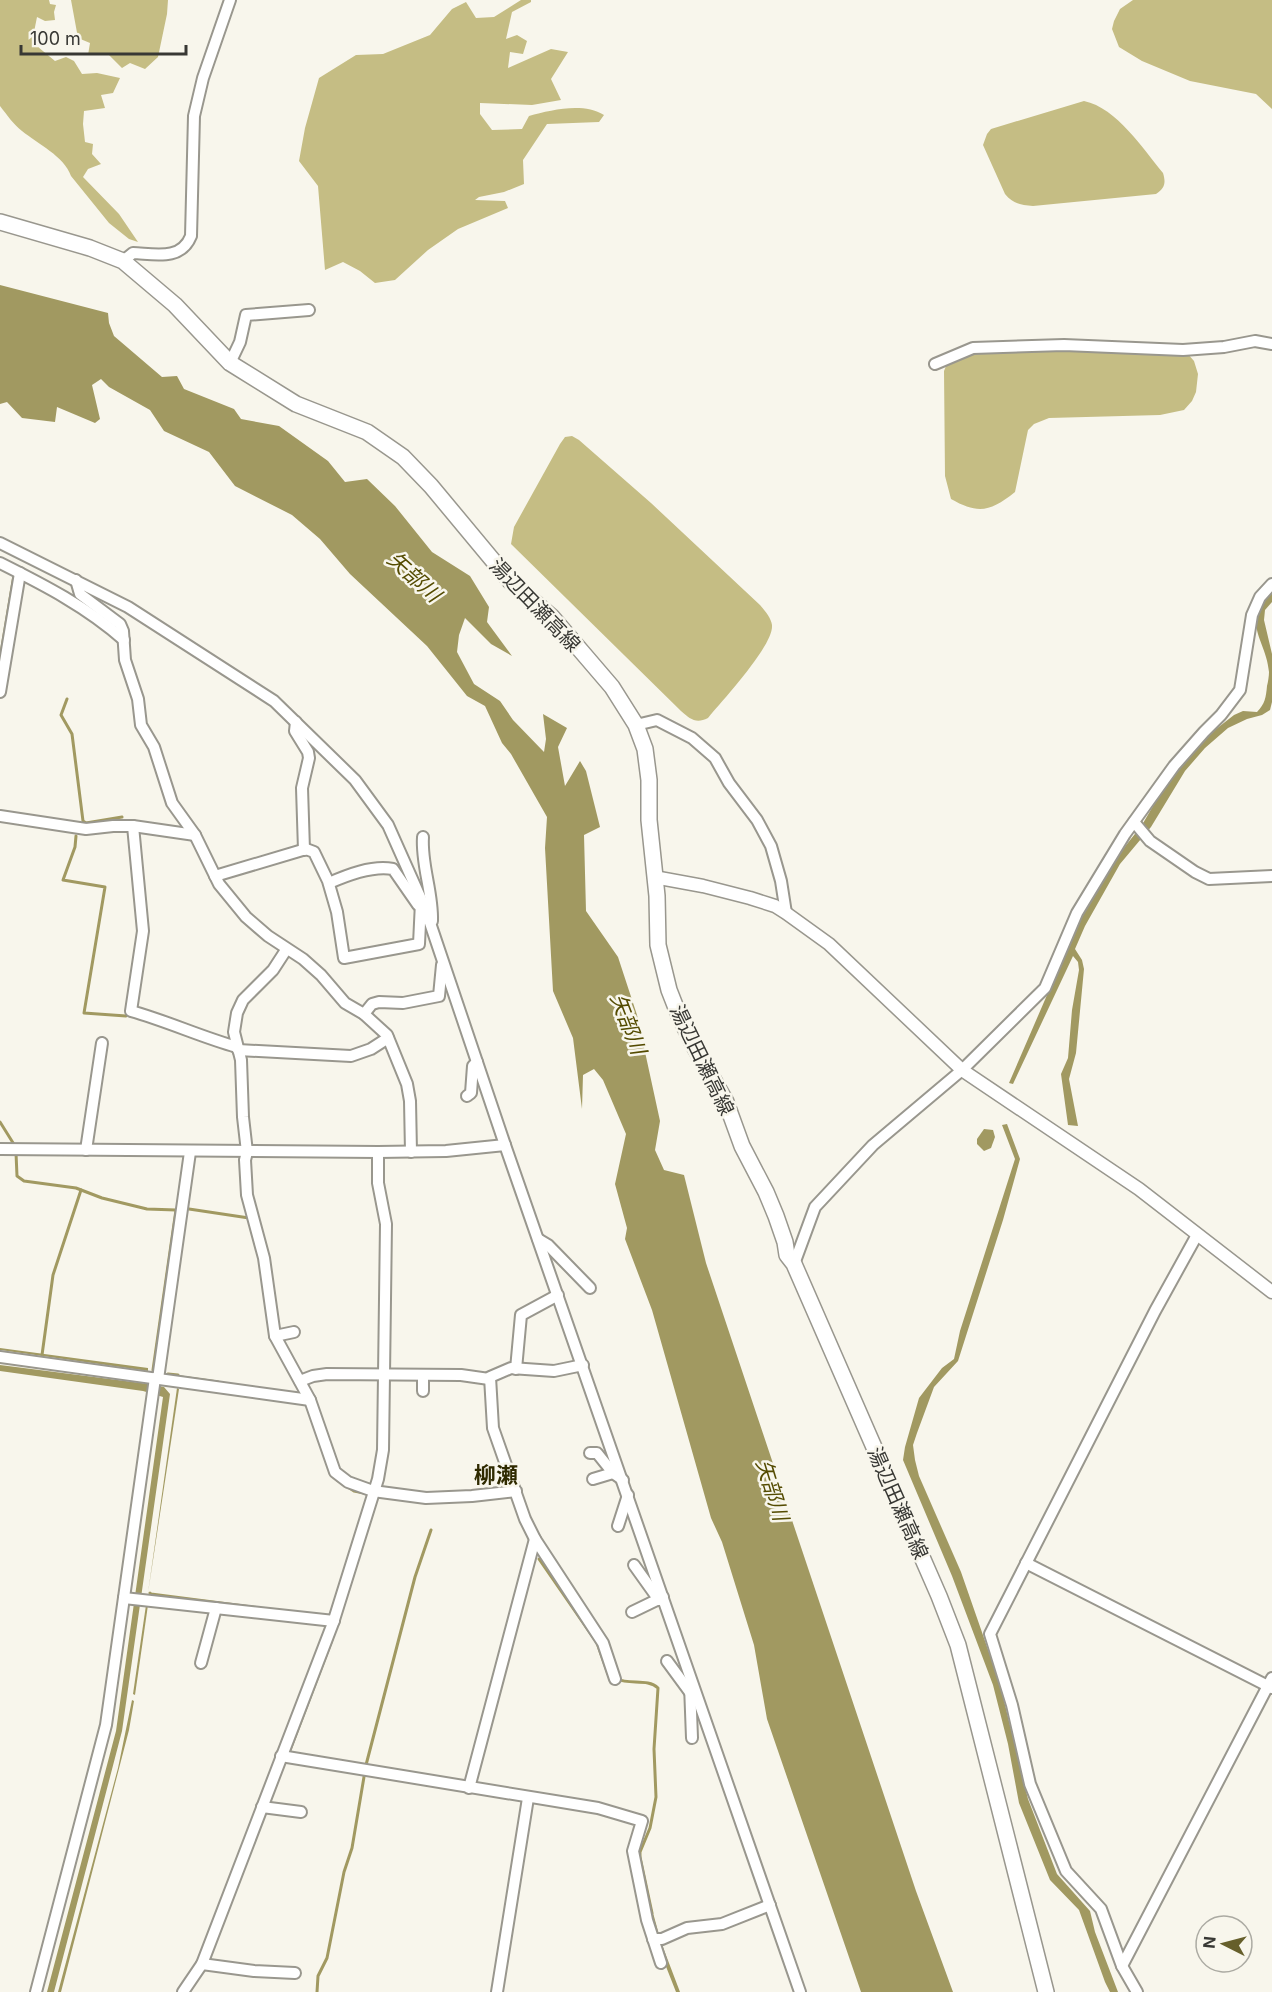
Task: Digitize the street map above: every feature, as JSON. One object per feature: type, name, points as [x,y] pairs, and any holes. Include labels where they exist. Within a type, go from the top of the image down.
[{"type":"main road","name":"湯辺田瀬高線","points":[[0,222],[90,248],[123,261],[175,305],[230,363],[296,404],[367,432],[403,457],[431,486],[510,581],[552,617],[612,687],[636,725],[645,749],[649,780],[649,820],[657,896],[658,945],[669,990],[693,1044],[726,1102],[742,1146],[776,1216],[787,1255],[794,1264],[939,1596],[957,1645],[1046,1992]]},
{"type":"street","points":[[123,261],[133,253],[171,255],[187,245],[191,236],[194,116],[203,78],[230,0]]},
{"type":"street","points":[[230,363],[240,342],[246,315],[309,310]]},
{"type":"street","points":[[935,364],[973,348],[1064,345],[1184,350],[1224,347],[1255,341],[1272,344]]},
{"type":"street","points":[[0,543],[128,607],[274,700],[355,780],[388,825],[431,927],[623,1480],[661,1599],[691,1677],[800,1992]]},
{"type":"street","points":[[0,563],[63,595],[106,624],[124,640]]},
{"type":"street","points":[[0,692],[20,573]]},
{"type":"street","points":[[76,580],[80,594],[120,624],[123,631],[124,660],[138,699],[141,725],[154,747],[172,803],[195,835],[215,876],[246,917],[286,950],[303,959],[321,975],[345,1003],[364,1014],[388,1038],[407,1084],[410,1101],[411,1152]]},
{"type":"street","points":[[794,1264],[815,1207],[873,1145],[962,1070],[1045,988],[1077,913],[1125,834],[1174,766],[1221,715],[1240,690],[1252,615],[1260,597],[1272,584]]},
{"type":"street","points":[[636,725],[657,720],[692,738],[715,758],[729,783],[757,820],[771,846],[781,881],[786,913]]},
{"type":"street","points":[[296,722],[295,731],[308,752],[309,758],[302,788],[304,850]]},
{"type":"street","points":[[0,816],[86,829],[133,826],[195,835]]},
{"type":"street","points":[[1134,822],[1150,841],[1209,879],[1272,876]]},
{"type":"street","points":[[133,826],[143,931],[131,1011],[159,1018],[208,1039],[238,1048],[351,1056],[371,1049],[388,1038]]},
{"type":"street","points":[[423,837],[422,850],[432,903],[431,927]]},
{"type":"street","points":[[215,876],[304,850],[314,852],[329,883],[337,912],[344,958],[419,944],[421,903],[393,869],[375,869],[356,873],[329,883]]},
{"type":"street","points":[[654,877],[750,898],[775,906],[786,913],[829,944],[962,1070],[1093,1157],[1272,1292]]},
{"type":"street","points":[[286,950],[273,970],[243,1000],[237,1013],[234,1032],[241,1060],[243,1117],[248,1152],[245,1160],[247,1195],[264,1258],[275,1336],[310,1400],[335,1472],[348,1482],[373,1491],[426,1498],[516,1491]]},
{"type":"street","points":[[364,1014],[372,1004],[379,1002],[403,1003],[439,996],[442,960]]},
{"type":"street","points":[[86,1150],[102,1043]]},
{"type":"street","points":[[467,1096],[471,1093],[473,1066],[477,1062]]},
{"type":"street","points":[[0,1149],[411,1152],[505,1145]]},
{"type":"street","points":[[36,1992],[106,1725],[134,1599],[153,1396],[190,1152]]},
{"type":"street","points":[[183,1992],[202,1964],[334,1621],[378,1479],[383,1450],[386,1224],[378,1183],[378,1152]]},
{"type":"street","points":[[1137,1992],[1122,1966],[1101,1909],[1066,1871],[1030,1784],[1012,1705],[990,1634],[1155,1311],[1197,1235]]},
{"type":"street","points":[[538,1239],[548,1245],[590,1288]]},
{"type":"street","points":[[516,1369],[521,1314],[558,1295]]},
{"type":"street","points":[[275,1336],[294,1332]]},
{"type":"street","points":[[0,1356],[156,1380],[310,1400]]},
{"type":"street","points":[[300,1381],[327,1374],[460,1375],[489,1379],[511,1368],[554,1371],[583,1365]]},
{"type":"street","points":[[423,1375],[423,1391]]},
{"type":"street","points":[[489,1379],[493,1428],[525,1519],[535,1539],[603,1643],[615,1678]]},
{"type":"street","points":[[590,1453],[597,1453],[613,1473],[623,1480]]},
{"type":"street","points":[[593,1479],[613,1473]]},
{"type":"street","points":[[618,1526],[628,1495]]},
{"type":"street","points":[[470,1788],[535,1539]]},
{"type":"street","points":[[1026,1563],[1271,1684],[1122,1966]]},
{"type":"street","points":[[634,1565],[661,1599]]},
{"type":"street","points":[[134,1599],[334,1621]]},
{"type":"street","points":[[632,1612],[661,1599]]},
{"type":"street","points":[[201,1663],[216,1608]]},
{"type":"street","points":[[244,1621],[257,1612]]},
{"type":"street","points":[[667,1662],[690,1693],[699,1701]]},
{"type":"street","points":[[691,1677],[692,1738]]},
{"type":"street","points":[[281,1756],[598,1808],[642,1821],[633,1851],[647,1920],[661,1964]]},
{"type":"street","points":[[497,1992],[528,1798]]},
{"type":"street","points":[[262,1807],[301,1812]]},
{"type":"street","points":[[653,1939],[662,1939],[687,1928],[722,1924],[770,1905]]},
{"type":"street","points":[[202,1964],[254,1971],[295,1973]]},
{"type":"shaded area","points":[[0,0],[49,0],[50,4],[56,5],[55,20],[45,21],[37,17],[32,42],[55,61],[66,57],[74,61],[82,74],[97,73],[120,78],[113,93],[101,95],[105,108],[84,111],[85,142],[93,144],[92,154],[101,164],[88,169],[83,177],[119,214],[138,242],[129,239],[109,223],[71,176],[63,162],[19,129],[0,106]]},
{"type":"shaded area","points":[[71,0],[168,0],[158,57],[145,69],[130,63],[122,68],[107,53],[88,55],[90,43],[78,38]]},
{"type":"shaded area","points":[[521,0],[531,0],[531,2],[512,12],[506,39],[517,35],[527,41],[523,54],[510,52],[508,68],[551,49],[568,52],[551,79],[561,100],[532,105],[480,103],[480,114],[492,130],[522,129],[529,116],[567,108],[596,111],[604,115],[599,122],[547,124],[523,160],[524,184],[475,200],[505,201],[508,208],[458,229],[428,250],[395,280],[375,283],[360,271],[343,262],[325,270],[318,186],[299,161],[305,128],[319,78],[356,55],[383,54],[430,35],[452,9],[466,2],[476,18],[494,17]]},
{"type":"shaded area","points":[[1133,0],[1272,0],[1272,109],[1256,94],[1190,81],[1142,61],[1119,47],[1112,29],[1114,21],[1120,9]]},
{"type":"shaded area","points":[[1084,101],[1107,112],[1138,142],[1163,173],[1164,182],[1161,190],[1156,194],[1033,206],[1011,200],[1005,194],[983,145],[987,134],[991,129]]},
{"type":"shaded area","points":[[960,347],[1187,353],[1194,361],[1198,374],[1196,392],[1184,410],[1160,415],[1049,418],[1034,424],[1028,430],[1015,492],[992,507],[977,509],[951,499],[945,476],[944,371],[948,361]]},
{"type":"shaded area","points":[[572,436],[651,503],[760,605],[770,619],[772,625],[770,634],[757,658],[708,718],[700,721],[693,720],[681,711],[511,544],[514,527],[560,444],[565,437]]},
{"type":"water","name":"矢部川","points":[[0,285],[108,313],[114,336],[162,377],[177,376],[184,389],[234,409],[241,419],[279,426],[328,461],[345,482],[367,479],[395,506],[432,552],[470,576],[489,607],[487,622],[512,656],[491,644],[465,618],[459,635],[457,652],[474,684],[500,701],[513,720],[544,752],[546,739],[543,714],[567,728],[558,747],[565,786],[580,761],[586,771],[600,827],[584,835],[586,911],[618,957],[637,1015],[660,1121],[655,1150],[664,1170],[684,1175],[706,1263],[916,1891],[953,1992],[861,1992],[767,1719],[754,1645],[722,1542],[711,1518],[652,1310],[625,1239],[627,1228],[615,1184],[626,1134],[603,1080],[594,1069],[583,1075],[582,1109],[573,1038],[553,991],[545,848],[547,817],[511,754],[502,743],[485,706],[467,696],[427,646],[350,574],[320,539],[292,515],[235,486],[209,452],[164,431],[150,410],[109,387],[101,379],[92,385],[100,419],[95,423],[57,407],[55,422],[22,418],[7,402],[0,404]]},
{"type":"water","points":[[1272,592],[1272,602],[1265,610],[1264,620],[1272,654],[1270,710],[1228,728],[1205,748],[1185,771],[1151,827],[1120,864],[1085,926],[1075,949],[1082,960],[1084,969],[1076,1053],[1069,1079],[1078,1126],[1068,1125],[1061,1074],[1068,1058],[1072,1010],[1079,970],[1078,962],[1073,956],[1013,1084],[1009,1083],[1079,921],[1112,863],[1142,825],[1160,794],[1211,733],[1234,715],[1243,711],[1257,712],[1263,703],[1269,672],[1256,623],[1263,604]]},
{"type":"water","points":[[1007,1124],[1020,1159],[1003,1220],[958,1361],[934,1387],[913,1445],[919,1476],[961,1572],[1000,1684],[1028,1799],[1057,1874],[1090,1911],[1095,1932],[1118,1992],[1110,1992],[1105,1982],[1079,1910],[1050,1880],[1019,1803],[1008,1744],[993,1685],[952,1576],[903,1460],[919,1398],[942,1368],[954,1359],[960,1331],[1015,1159],[1002,1125]]},
{"type":"water","points":[[984,1129],[993,1130],[995,1137],[991,1148],[984,1151],[977,1144],[977,1139]]},
{"type":"water","points":[[0,1348],[148,1368],[148,1371],[0,1350]]},
{"type":"water","points":[[0,1365],[149,1384],[164,1387],[170,1394],[122,1731],[54,1992],[47,1992],[116,1731],[163,1397],[143,1391],[0,1371]]},
{"type":"water","points":[[177,1388],[179,1389],[148,1593]]},
{"type":"water","points":[[146,1605],[148,1605],[135,1695],[133,1694]]},
{"type":"water","points":[[132,1700],[134,1701],[129,1730],[61,1992],[58,1992],[118,1768]]},
{"type":"water","points":[[650,1909],[652,1909],[661,1942],[680,1992],[676,1992],[665,1964]]},
{"type":"waterway","points":[[0,659],[14,575],[12,574]]},
{"type":"waterway","points":[[67,699],[61,715],[72,734],[83,821],[86,823],[122,817]]},
{"type":"waterway","points":[[76,836],[75,847],[63,880],[105,887],[84,1013],[126,1016]]},
{"type":"waterway","points":[[0,1122],[15,1146]]},
{"type":"waterway","points":[[16,1153],[17,1176],[24,1181],[76,1188],[102,1198],[147,1209],[176,1210],[153,1370]]},
{"type":"waterway","points":[[42,1355],[53,1275],[81,1190]]},
{"type":"waterway","points":[[189,1209],[249,1218]]},
{"type":"waterway","points":[[168,1374],[178,1375]]},
{"type":"waterway","points":[[181,1377],[218,1382]]},
{"type":"waterway","points":[[337,1480],[354,1491],[364,1493]]},
{"type":"waterway","points":[[317,1992],[318,1976],[327,1958],[344,1872],[352,1848],[366,1765],[415,1577],[431,1530]]},
{"type":"waterway","points":[[539,1559],[597,1643],[608,1674],[612,1676]]},
{"type":"waterway","points":[[150,1593],[260,1608]]},
{"type":"waterway","points":[[290,1750],[332,1640]]},
{"type":"waterway","points":[[617,1679],[649,1683],[658,1688],[654,1749],[656,1797],[650,1828],[640,1852],[652,1913]]},
{"type":"district","name":"柳瀬","points":[[496,1475]]}]
